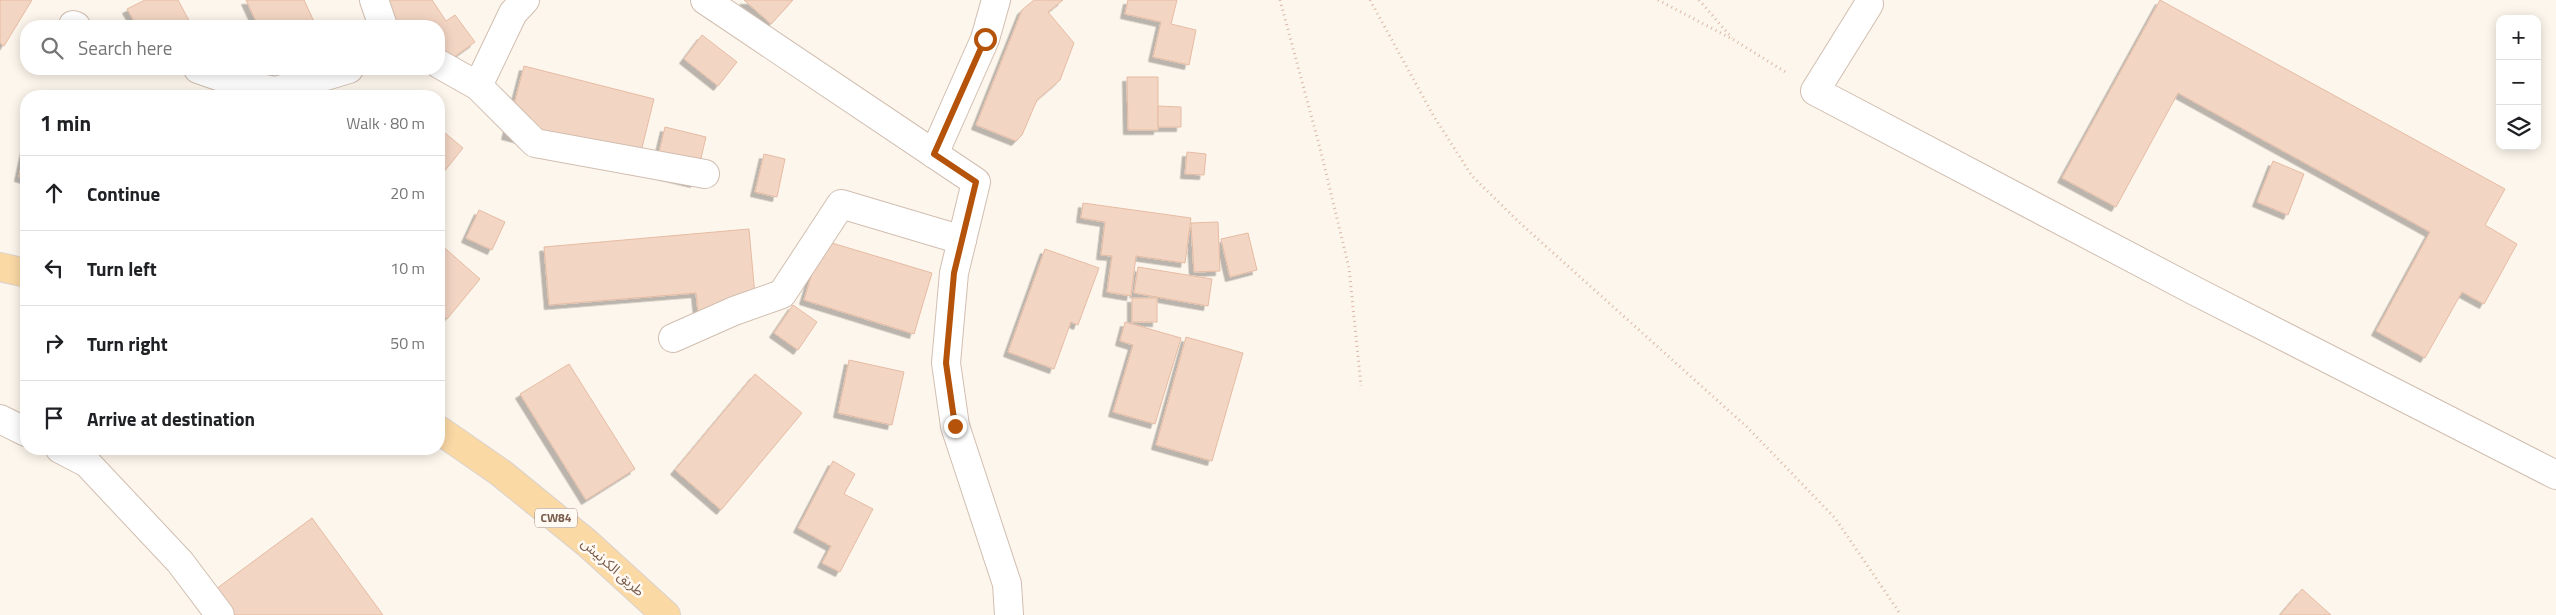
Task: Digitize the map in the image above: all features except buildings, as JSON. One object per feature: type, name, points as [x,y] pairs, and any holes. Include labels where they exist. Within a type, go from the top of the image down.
[{"type":"main road","points":[[0,266],[20,271]]},
{"type":"main road","name":"طريق الكرنيش","points":[[445,434],[501,473],[587,543],[666,615]]},
{"type":"street","points":[[374,0],[381,20]]},
{"type":"street","points":[[478,86],[513,12],[526,0]]},
{"type":"street","points":[[705,0],[976,182],[954,273],[946,363],[955,426],[1007,584],[1009,615]]},
{"type":"street","points":[[934,154],[985,39],[996,0]]},
{"type":"street","points":[[1869,4],[1815,91],[2195,291],[2556,475]]},
{"type":"street","points":[[445,67],[478,86],[535,143],[704,174]]},
{"type":"street","points":[[215,75],[244,85],[271,90]]},
{"type":"street","points":[[279,90],[329,75]]},
{"type":"street","points":[[673,338],[734,311],[782,294],[841,204],[962,240]]},
{"type":"street","points":[[0,419],[20,429]]},
{"type":"street","points":[[72,455],[87,463],[180,562],[220,615]]},
{"type":"path","points":[[1280,0],[1321,152],[1349,268],[1361,386]]},
{"type":"path","points":[[1370,0],[1433,115],[1472,176],[1520,222],[1747,427],[1835,518],[1901,615]]},
{"type":"path","points":[[1658,0],[1734,40],[1815,91]]},
{"type":"path","points":[[1699,0],[1734,40]]},
{"type":"route","points":[[955,426],[946,363],[954,273],[976,182],[934,154],[985,39]]}]
